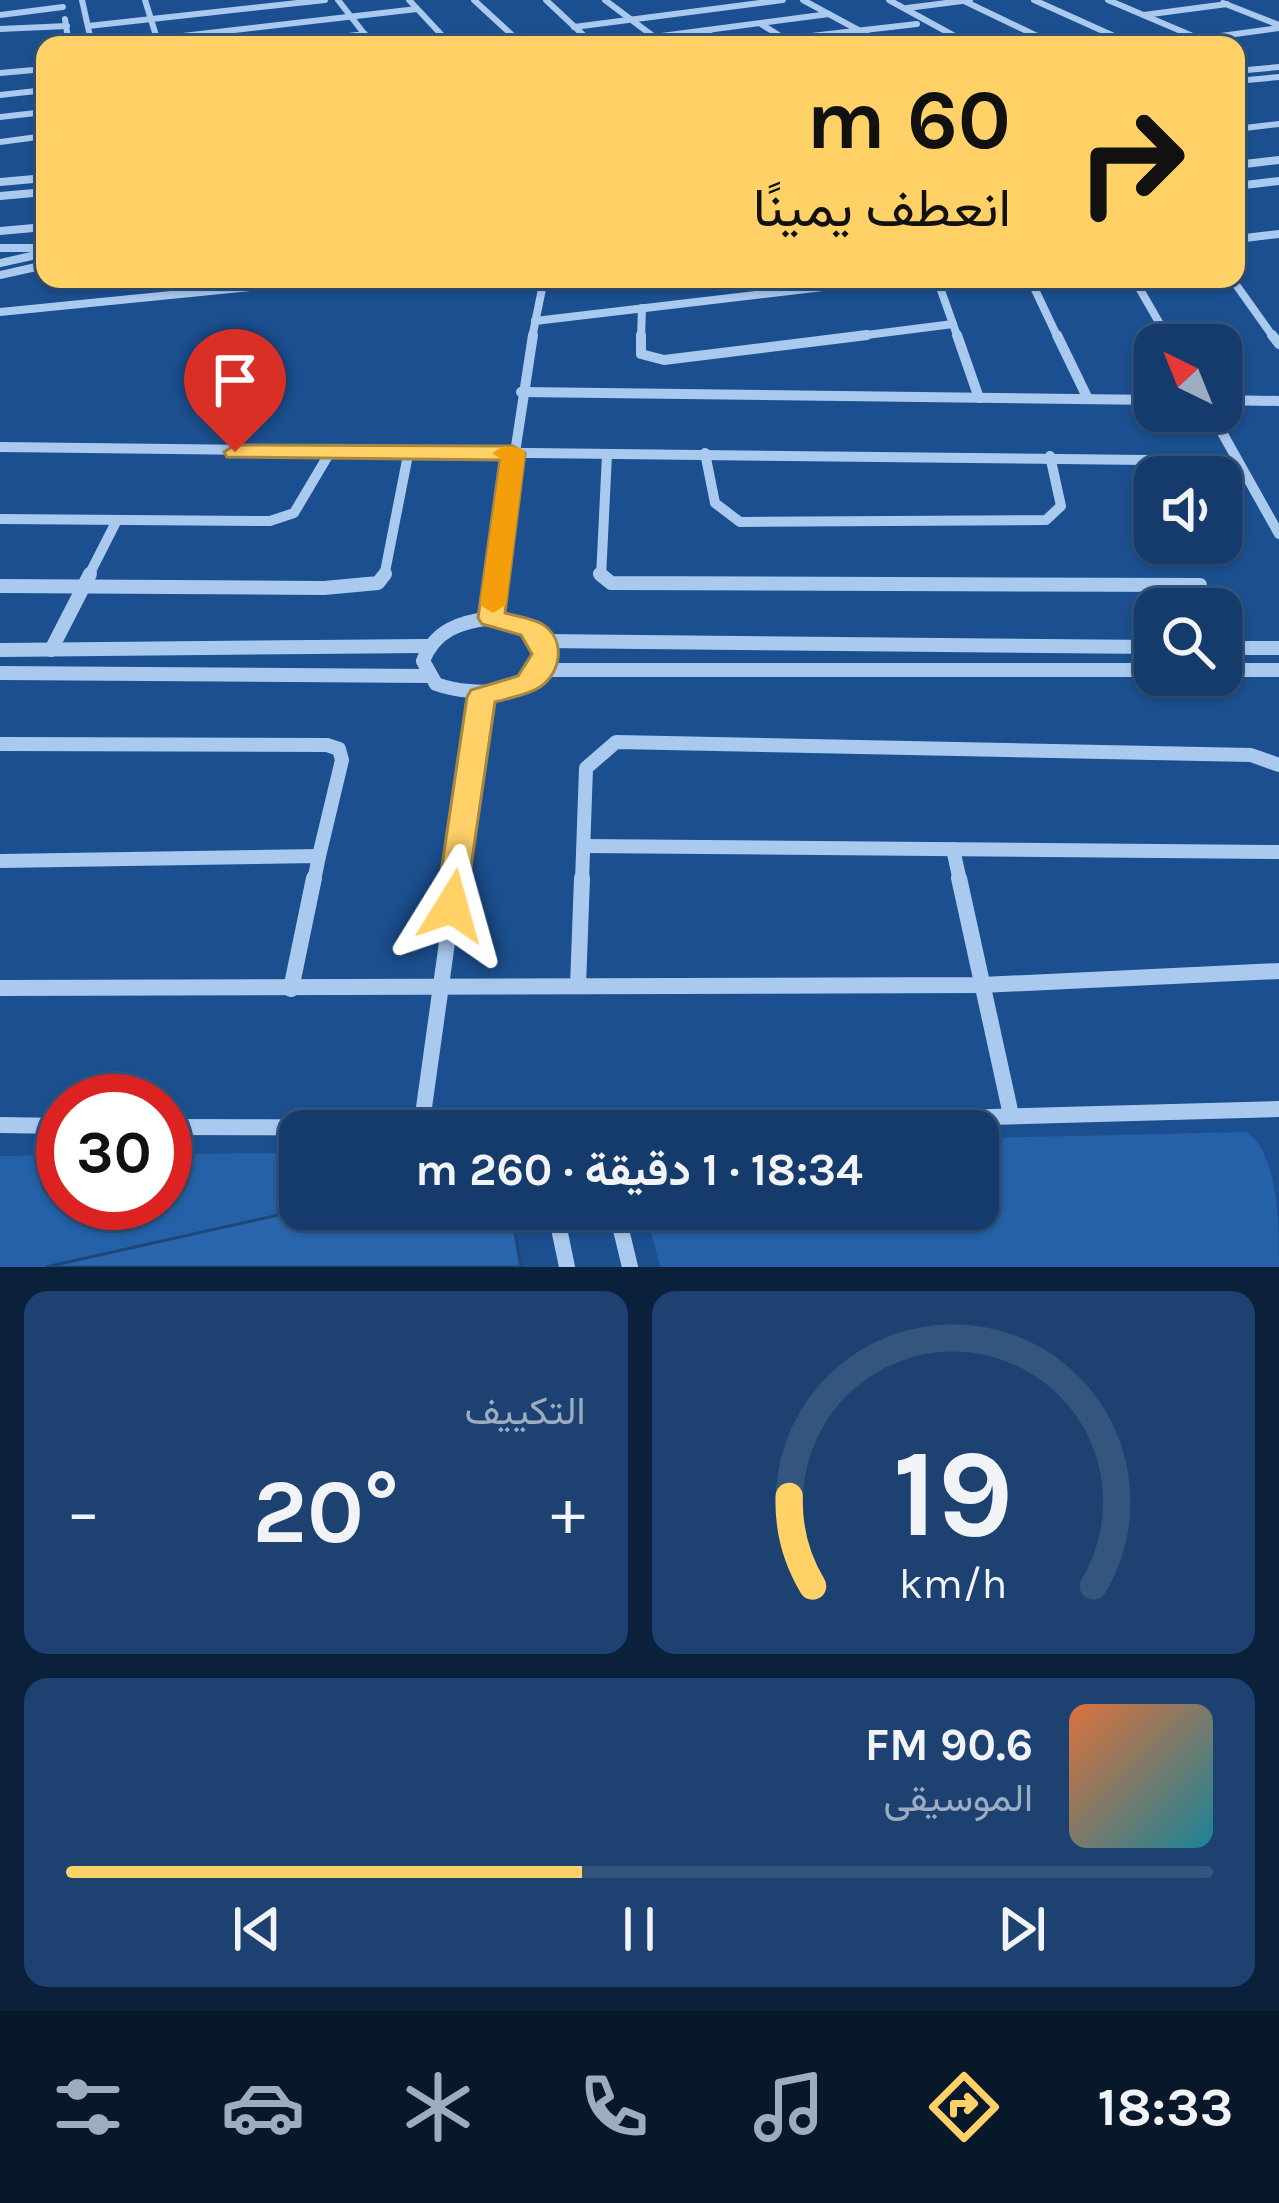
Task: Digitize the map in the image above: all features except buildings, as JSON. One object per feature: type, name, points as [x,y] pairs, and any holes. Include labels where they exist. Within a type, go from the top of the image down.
[{"type":"street","points":[[82,0],[90,36]]},
{"type":"street","points":[[145,0],[156,36]]},
{"type":"street","points":[[206,0],[210,13]]},
{"type":"street","points":[[88,26],[326,0]]},
{"type":"street","points":[[338,0],[365,34]]},
{"type":"street","points":[[410,0],[442,36]]},
{"type":"street","points":[[474,0],[514,36]]},
{"type":"street","points":[[546,0],[584,36]]},
{"type":"street","points":[[607,1],[623,0]]},
{"type":"street","points":[[574,27],[784,0]]},
{"type":"street","points":[[803,0],[871,36]]},
{"type":"street","points":[[877,0],[939,36]]},
{"type":"street","points":[[889,0],[954,36]]},
{"type":"street","points":[[904,9],[966,0],[1038,36]]},
{"type":"street","points":[[1034,0],[1114,36]]},
{"type":"street","points":[[1108,0],[1193,36]]},
{"type":"street","points":[[1216,0],[1279,26]]},
{"type":"street","points":[[607,1],[652,36]]},
{"type":"street","points":[[0,15],[62,4],[68,36]]},
{"type":"street","points":[[1143,15],[1227,4]]},
{"type":"street","points":[[203,36],[417,9]]},
{"type":"street","points":[[660,36],[829,14]]},
{"type":"street","points":[[814,36],[917,23]]},
{"type":"street","points":[[760,24],[780,36]]},
{"type":"street","points":[[0,29],[67,26]]},
{"type":"street","points":[[1218,36],[1279,26]]},
{"type":"street","points":[[703,30],[713,36]]},
{"type":"street","points":[[349,36],[365,34]]},
{"type":"street","points":[[0,57],[2,73],[36,70]]},
{"type":"street","points":[[1245,69],[1279,67]]},
{"type":"street","points":[[1245,80],[1279,77]]},
{"type":"street","points":[[0,95],[36,92]]},
{"type":"street","points":[[0,117],[36,113]]},
{"type":"street","points":[[1245,127],[1279,124]]},
{"type":"street","points":[[0,142],[36,137]]},
{"type":"street","points":[[1245,164],[1279,160]]},
{"type":"street","points":[[0,182],[36,179]]},
{"type":"street","points":[[1245,185],[1279,181]]},
{"type":"street","points":[[0,196],[36,193]]},
{"type":"street","points":[[0,231],[36,228]]},
{"type":"street","points":[[1245,238],[1279,234]]},
{"type":"street","points":[[0,248],[36,250]]},
{"type":"street","points":[[0,263],[36,253]]},
{"type":"street","points":[[0,275],[36,267]]},
{"type":"street","points":[[0,312],[241,288]]},
{"type":"street","points":[[491,618],[521,392],[542,288]]},
{"type":"street","points":[[535,321],[813,288]]},
{"type":"street","points":[[940,288],[980,398]]},
{"type":"street","points":[[1034,288],[1088,399]]},
{"type":"street","points":[[1138,288],[1160,324]]},
{"type":"street","points":[[1239,288],[1279,344]]},
{"type":"street","points":[[641,308],[641,354],[664,360],[953,324]]},
{"type":"street","points":[[521,392],[1134,400]]},
{"type":"street","points":[[1242,400],[1279,401]]},
{"type":"street","points":[[0,447],[329,454],[1134,458]]},
{"type":"street","points":[[0,519],[282,518],[299,507],[329,454]]},
{"type":"street","points":[[0,586],[324,588],[378,583],[384,579],[408,454]]},
{"type":"street","points":[[706,454],[710,503],[740,522],[1046,520],[1061,506],[1050,456]]},
{"type":"street","points":[[608,455],[599,570],[602,579],[611,583],[1200,585]]},
{"type":"street","points":[[1242,472],[1277,529]]},
{"type":"street","points":[[51,650],[116,522]]},
{"type":"street","points":[[541,670],[546,654],[543,641],[531,629],[491,618],[453,625],[427,646],[422,661],[428,676],[449,691],[481,697],[506,692],[541,670],[1134,670]]},
{"type":"street","points":[[543,641],[1134,647]]},
{"type":"street","points":[[0,650],[427,646]]},
{"type":"street","points":[[1242,648],[1279,648]]},
{"type":"street","points":[[1242,670],[1279,670]]},
{"type":"street","points":[[0,673],[428,676]]},
{"type":"street","points":[[425,1110],[481,697]]},
{"type":"street","points":[[578,986],[586,768],[616,742],[1251,755],[1279,765]]},
{"type":"street","points":[[0,744],[339,749],[342,760],[291,989]]},
{"type":"street","points":[[584,846],[1279,852]]},
{"type":"street","points":[[953,849],[1011,1115]]},
{"type":"street","points":[[0,861],[319,856]]},
{"type":"street","points":[[0,988],[982,985],[1279,971]]},
{"type":"street","points":[[999,1115],[1276,1114]]},
{"type":"street","points":[[0,1125],[36,1126]]},
{"type":"street","points":[[192,1127],[279,1128]]},
{"type":"street","points":[[559,1230],[567,1267]]},
{"type":"street","points":[[621,1230],[630,1267]]},
{"type":"shaded area","points":[[1247,1132],[1266,1157],[1271,1174],[1279,1267],[660,1267],[650,1230],[999,1230],[999,1138]]},
{"type":"shaded area","points":[[279,1153],[279,1221],[69,1267],[0,1267],[0,1156],[36,1155],[36,1230],[192,1230],[192,1154]]},
{"type":"slow traffic","points":[[493,605],[513,453],[504,453]]},
{"type":"route","points":[[235,452],[513,453],[491,618],[531,629],[543,641],[546,654],[541,670],[528,682],[481,697],[452,906]]}]
